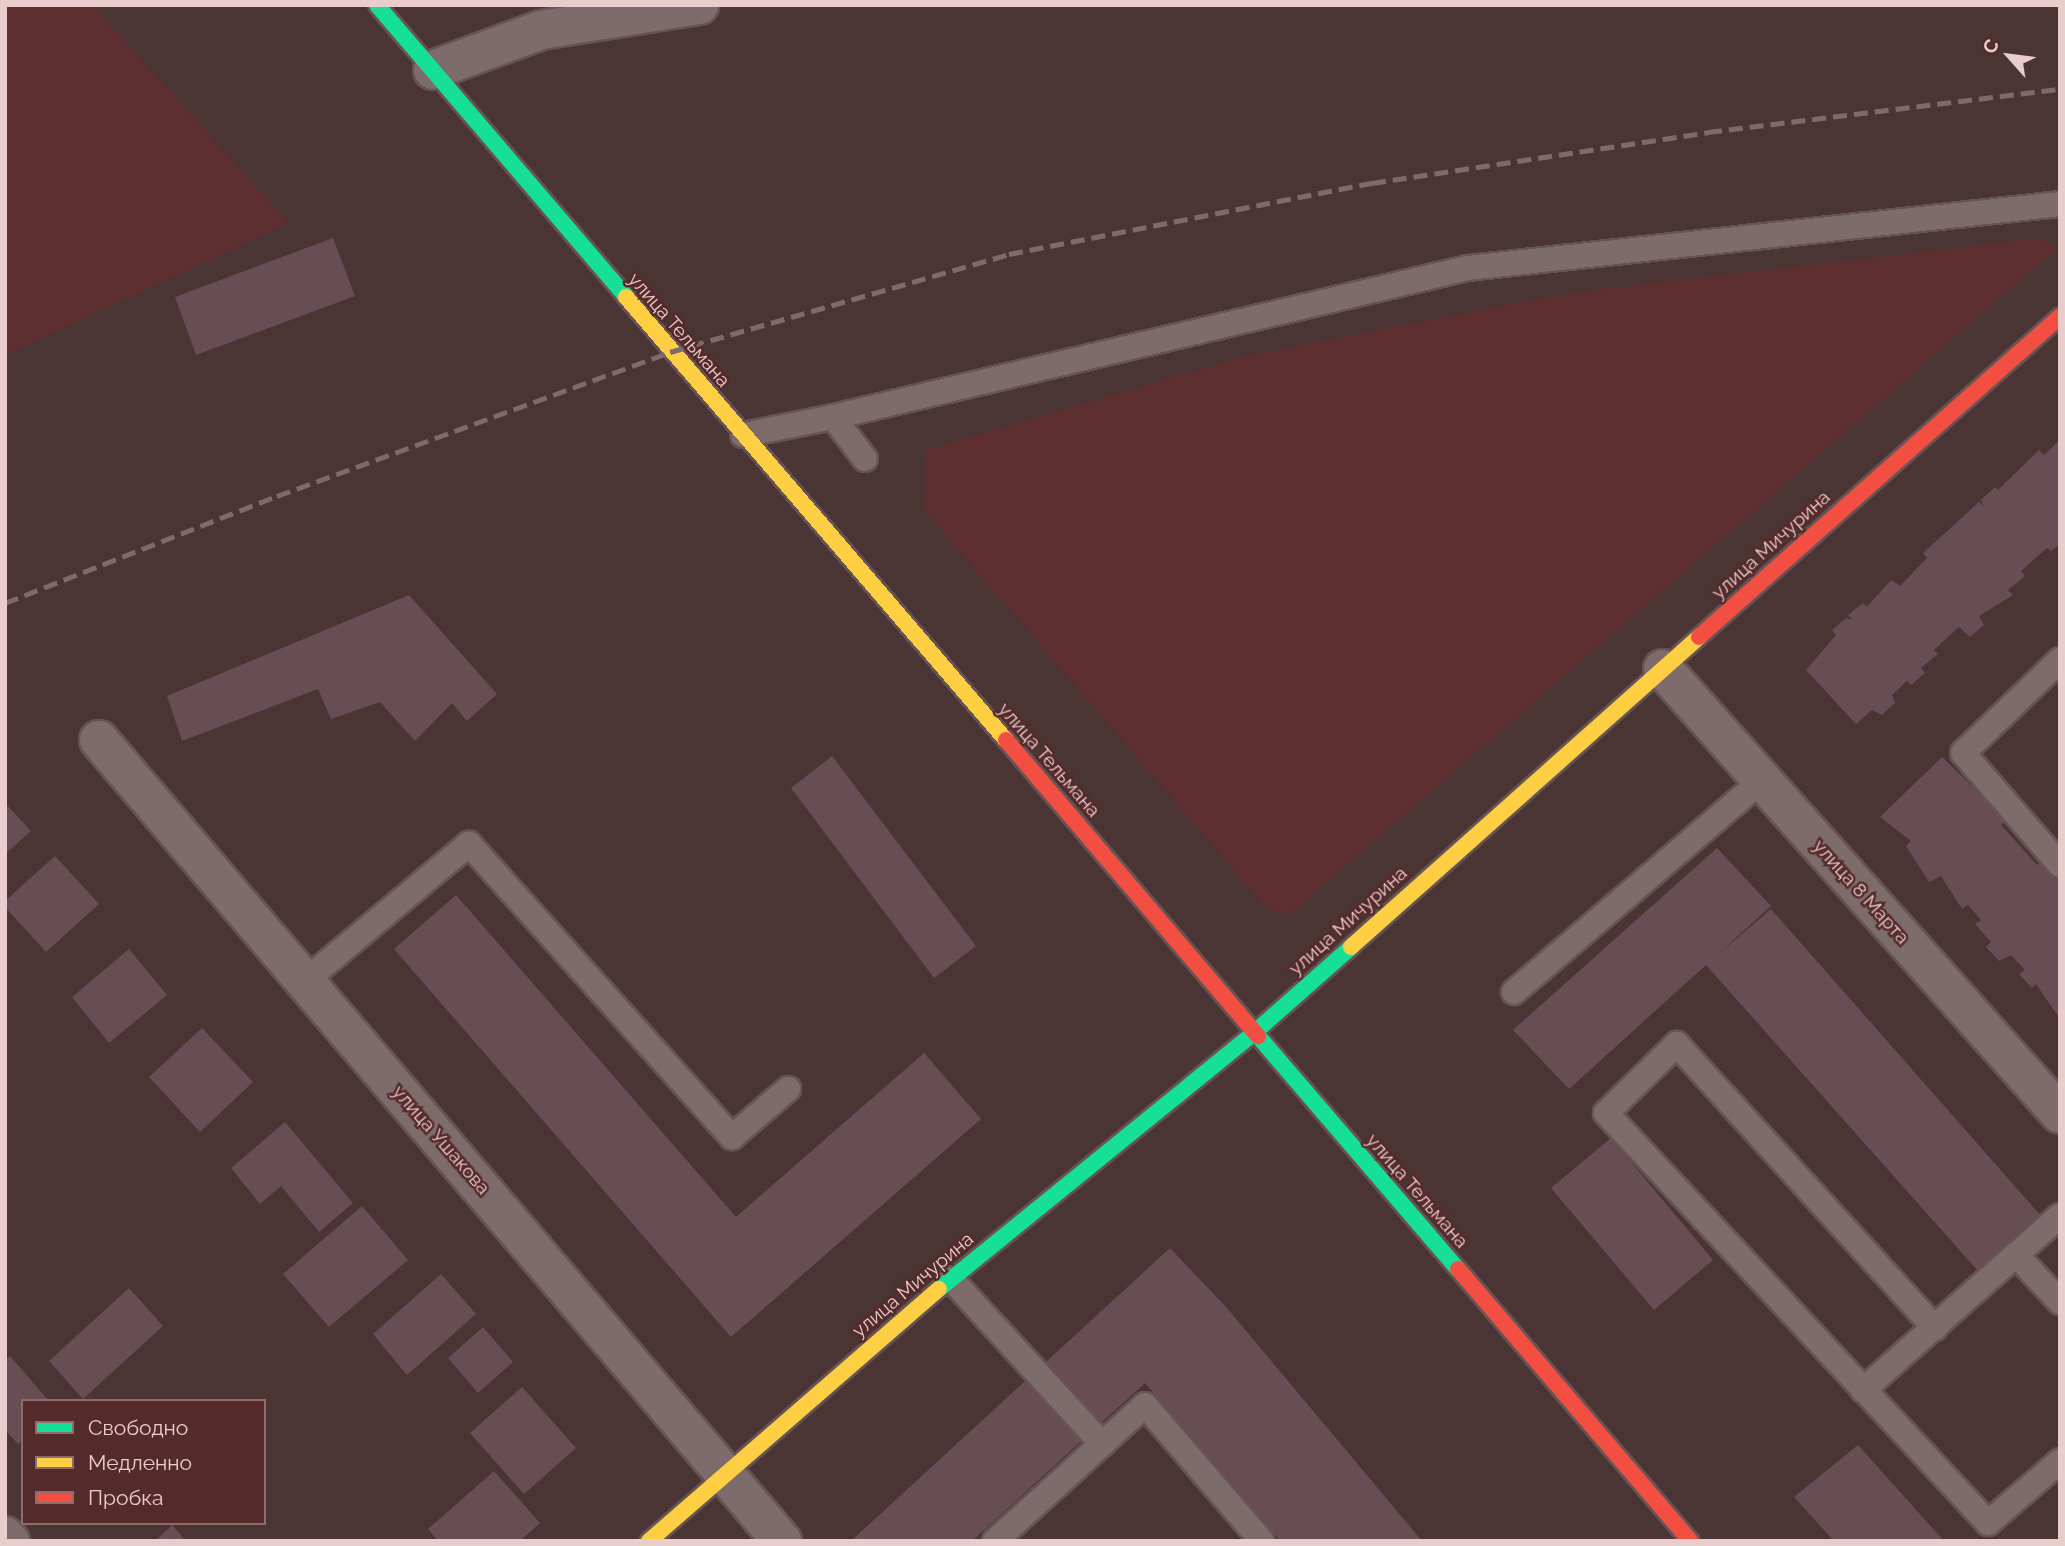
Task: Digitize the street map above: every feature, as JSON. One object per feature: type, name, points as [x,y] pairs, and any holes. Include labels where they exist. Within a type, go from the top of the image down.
[{"type":"street","name":"улица Тельмана","points":[[377,5],[1690,1541]]},
{"type":"street","points":[[433,70],[541,30],[699,5]]},
{"type":"street","name":"улица Мичурина","points":[[649,1541],[951,1279],[1255,1032],[2060,316]]},
{"type":"street","name":"улица 8 Марта","points":[[1663,669],[1765,778],[2060,1114]]},
{"type":"street","name":"улица Ушакова","points":[[99,740],[782,1541]]},
{"type":"street","points":[[5,1536],[9,1541]]},
{"type":"lane","points":[[743,435],[833,417],[1468,268],[2060,204]]},
{"type":"lane","points":[[833,417],[865,459]]},
{"type":"lane","points":[[2060,660],[1963,753],[2060,865]]},
{"type":"lane","points":[[1514,992],[1765,778]]},
{"type":"lane","points":[[305,981],[469,844],[732,1138],[788,1089]]},
{"type":"lane","points":[[1935,1328],[1676,1044],[1606,1113],[1988,1523],[2060,1461]]},
{"type":"lane","points":[[1863,1390],[2060,1216]]},
{"type":"lane","points":[[2017,1256],[2060,1302]]},
{"type":"lane","points":[[951,1279],[1102,1444]]},
{"type":"lane","points":[[995,1541],[1145,1405],[1262,1541]]},
{"type":"shaded area","points":[[5,5],[92,5],[289,223],[5,355]]},
{"type":"shaded area","points":[[2040,238],[2056,249],[1290,914],[1268,910],[924,510],[926,450],[1246,356],[1568,293]]},
{"type":"building","points":[[333,238],[355,296],[196,355],[175,297]]},
{"type":"building","points":[[2060,440],[2060,544],[2051,551],[2047,548],[2021,571],[2025,576],[2008,590],[2013,595],[1979,616],[1984,625],[1970,637],[1959,627],[1934,650],[1938,654],[1921,668],[1925,673],[1911,685],[1907,681],[1892,695],[1895,703],[1882,715],[1872,710],[1856,724],[1806,670],[1836,635],[1832,630],[1846,618],[1853,620],[1848,615],[1863,603],[1867,607],[1891,580],[1900,586],[1927,558],[1923,553],[1979,502],[1984,506],[1981,500],[1995,487],[1998,490],[2039,450],[2044,455]]},
{"type":"building","points":[[409,595],[497,694],[467,721],[452,703],[415,741],[380,702],[331,719],[318,689],[182,741],[167,696]]},
{"type":"building","points":[[832,756],[976,946],[934,978],[791,788]]},
{"type":"building","points":[[1942,757],[2007,820],[2001,825],[2037,865],[2043,861],[2060,876],[2060,1019],[2036,984],[2032,988],[2019,974],[2025,970],[2011,955],[1999,961],[1986,947],[1991,942],[1975,924],[1981,920],[1968,905],[1962,909],[1941,876],[1929,882],[1906,846],[1911,841],[1880,817]]},
{"type":"building","points":[[5,803],[31,831],[5,854]]},
{"type":"building","points":[[1717,848],[1771,906],[1715,957],[1771,909],[2041,1216],[1978,1271],[1706,965],[1569,1089],[1513,1030]]},
{"type":"building","points":[[55,856],[99,904],[46,952],[5,907],[5,901]]},
{"type":"building","points":[[456,895],[736,1217],[924,1053],[981,1119],[731,1337],[394,949]]},
{"type":"building","points":[[129,949],[167,995],[109,1043],[72,997]]},
{"type":"building","points":[[202,1028],[253,1082],[200,1132],[149,1077]]},
{"type":"building","points":[[285,1122],[353,1203],[319,1232],[281,1186],[260,1204],[231,1168]]},
{"type":"building","points":[[1611,1138],[1713,1260],[1654,1310],[1551,1188]]},
{"type":"building","points":[[362,1206],[408,1260],[329,1327],[283,1274]]},
{"type":"building","points":[[1170,1248],[1227,1308],[1422,1541],[1280,1541],[1145,1383],[972,1541],[851,1541]]},
{"type":"building","points":[[441,1274],[476,1314],[407,1375],[373,1334]]},
{"type":"building","points":[[129,1288],[163,1326],[83,1399],[49,1361]]},
{"type":"building","points":[[483,1327],[513,1362],[478,1393],[448,1358]]},
{"type":"building","points":[[10,1356],[47,1399],[21,1399],[21,1442],[18,1444],[5,1430],[5,1360]]},
{"type":"building","points":[[522,1387],[576,1448],[524,1494],[470,1433]]},
{"type":"building","points":[[1858,1445],[1944,1541],[1834,1541],[1794,1497]]},
{"type":"building","points":[[494,1471],[540,1523],[520,1541],[438,1541],[428,1529]]},
{"type":"building","points":[[172,1525],[186,1541],[155,1541]]},
{"type":"railway","points":[[5,603],[277,496],[670,352],[1009,254],[1372,183],[1708,132],[2060,89]]},
{"type":"traffic: fast","points":[[377,5],[626,297]]},
{"type":"traffic: fast","points":[[939,1289],[1255,1032],[1351,947]]},
{"type":"traffic: fast","points":[[1258,1036],[1458,1269]]},
{"type":"traffic: slow","points":[[626,297],[1006,740]]},
{"type":"traffic: slow","points":[[1351,947],[1699,637]]},
{"type":"traffic: slow","points":[[649,1541],[939,1289]]},
{"type":"traffic: jam","points":[[1699,637],[2060,316]]},
{"type":"traffic: jam","points":[[1006,740],[1258,1036]]},
{"type":"traffic: jam","points":[[1458,1269],[1690,1541]]}]
